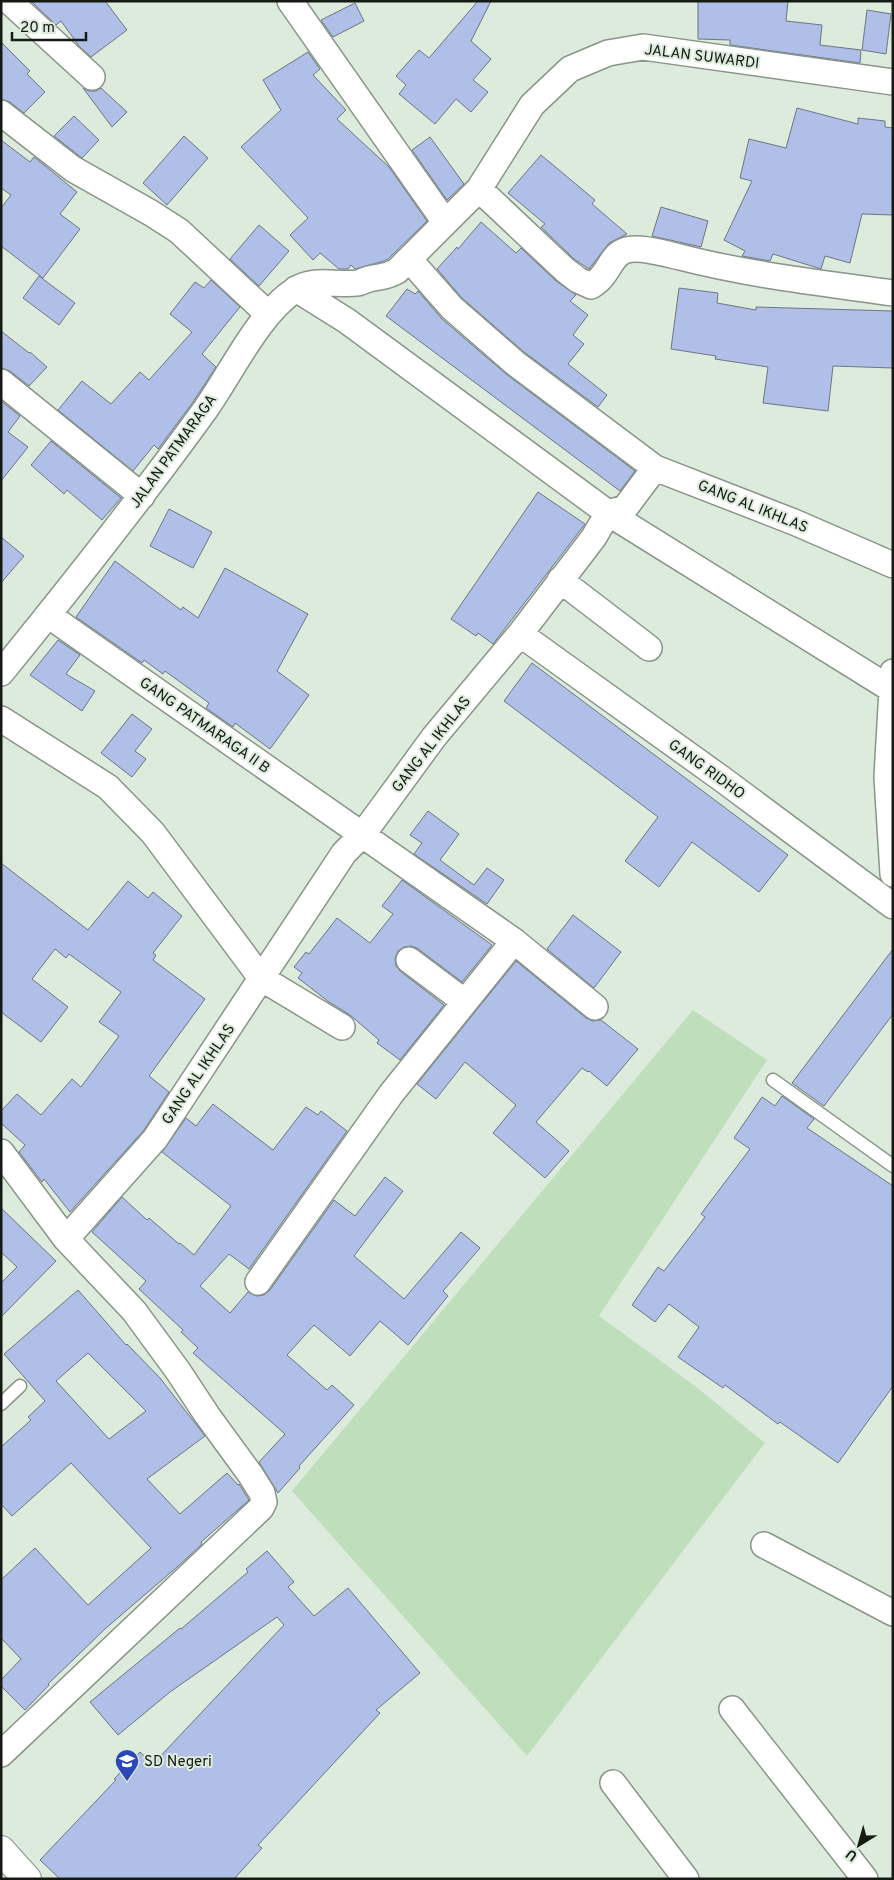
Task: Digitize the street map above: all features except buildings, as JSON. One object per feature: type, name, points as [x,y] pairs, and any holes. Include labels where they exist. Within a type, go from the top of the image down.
[{"type":"street","points":[[9,1],[92,77]]},
{"type":"street","points":[[290,1],[445,222]]},
{"type":"street","name":"JALAN SUWARDI","points":[[370,279],[386,277],[409,259],[479,188],[532,105],[570,69],[608,53],[643,47],[893,82]]},
{"type":"street","points":[[1,113],[73,169],[179,231],[268,314]]},
{"type":"street","points":[[479,188],[565,270],[578,280],[591,286],[600,281],[616,255],[629,249],[670,255],[715,266],[893,293]]},
{"type":"street","name":"GANG AL IKHLAS","points":[[409,259],[452,308],[515,363],[655,468],[794,522],[893,565]]},
{"type":"street","points":[[347,321],[358,294],[370,279]]},
{"type":"street","name":"JALAN PATMARAGA","points":[[1,673],[142,496],[206,408],[268,314],[296,289],[306,285],[330,282],[357,283],[370,279]]},
{"type":"street","points":[[296,289],[347,321],[608,513],[892,679],[890,777],[893,874]]},
{"type":"street","points":[[1,382],[142,496]]},
{"type":"street","points":[[608,513],[625,508],[655,468]]},
{"type":"street","name":"GANG AL IKHLAS","points":[[66,1239],[155,1139],[344,853],[363,834],[434,737],[520,634],[594,537],[608,513]]},
{"type":"street","points":[[560,580],[649,648]]},
{"type":"street","name":"GANG PATMARAGA II B","points":[[48,615],[514,941],[595,1007]]},
{"type":"street","name":"GANG RIDHO","points":[[520,634],[722,779],[893,906]]},
{"type":"street","points":[[1,719],[108,787],[153,833],[262,978],[342,1027]]},
{"type":"street","points":[[258,1282],[391,1094],[514,941]]},
{"type":"street","points":[[409,960],[465,1002]]},
{"type":"street","points":[[1,1152],[66,1239],[134,1311],[250,1474],[262,1493],[264,1502],[261,1508],[213,1555],[1,1754]]},
{"type":"street","points":[[764,1545],[893,1613]]},
{"type":"street","points":[[732,1709],[866,1879]]},
{"type":"street","points":[[613,1783],[686,1879]]},
{"type":"street","points":[[1,1850],[27,1879]]},
{"type":"lane","points":[[773,1080],[893,1166]]},
{"type":"lane","points":[[1,1404],[20,1386]]},
{"type":"green space","points":[[693,1010],[767,1060],[599,1316],[695,1386],[765,1443],[527,1756],[292,1491]]},
{"type":"place","name":"SD Negeri","points":[[127,1782]]}]
